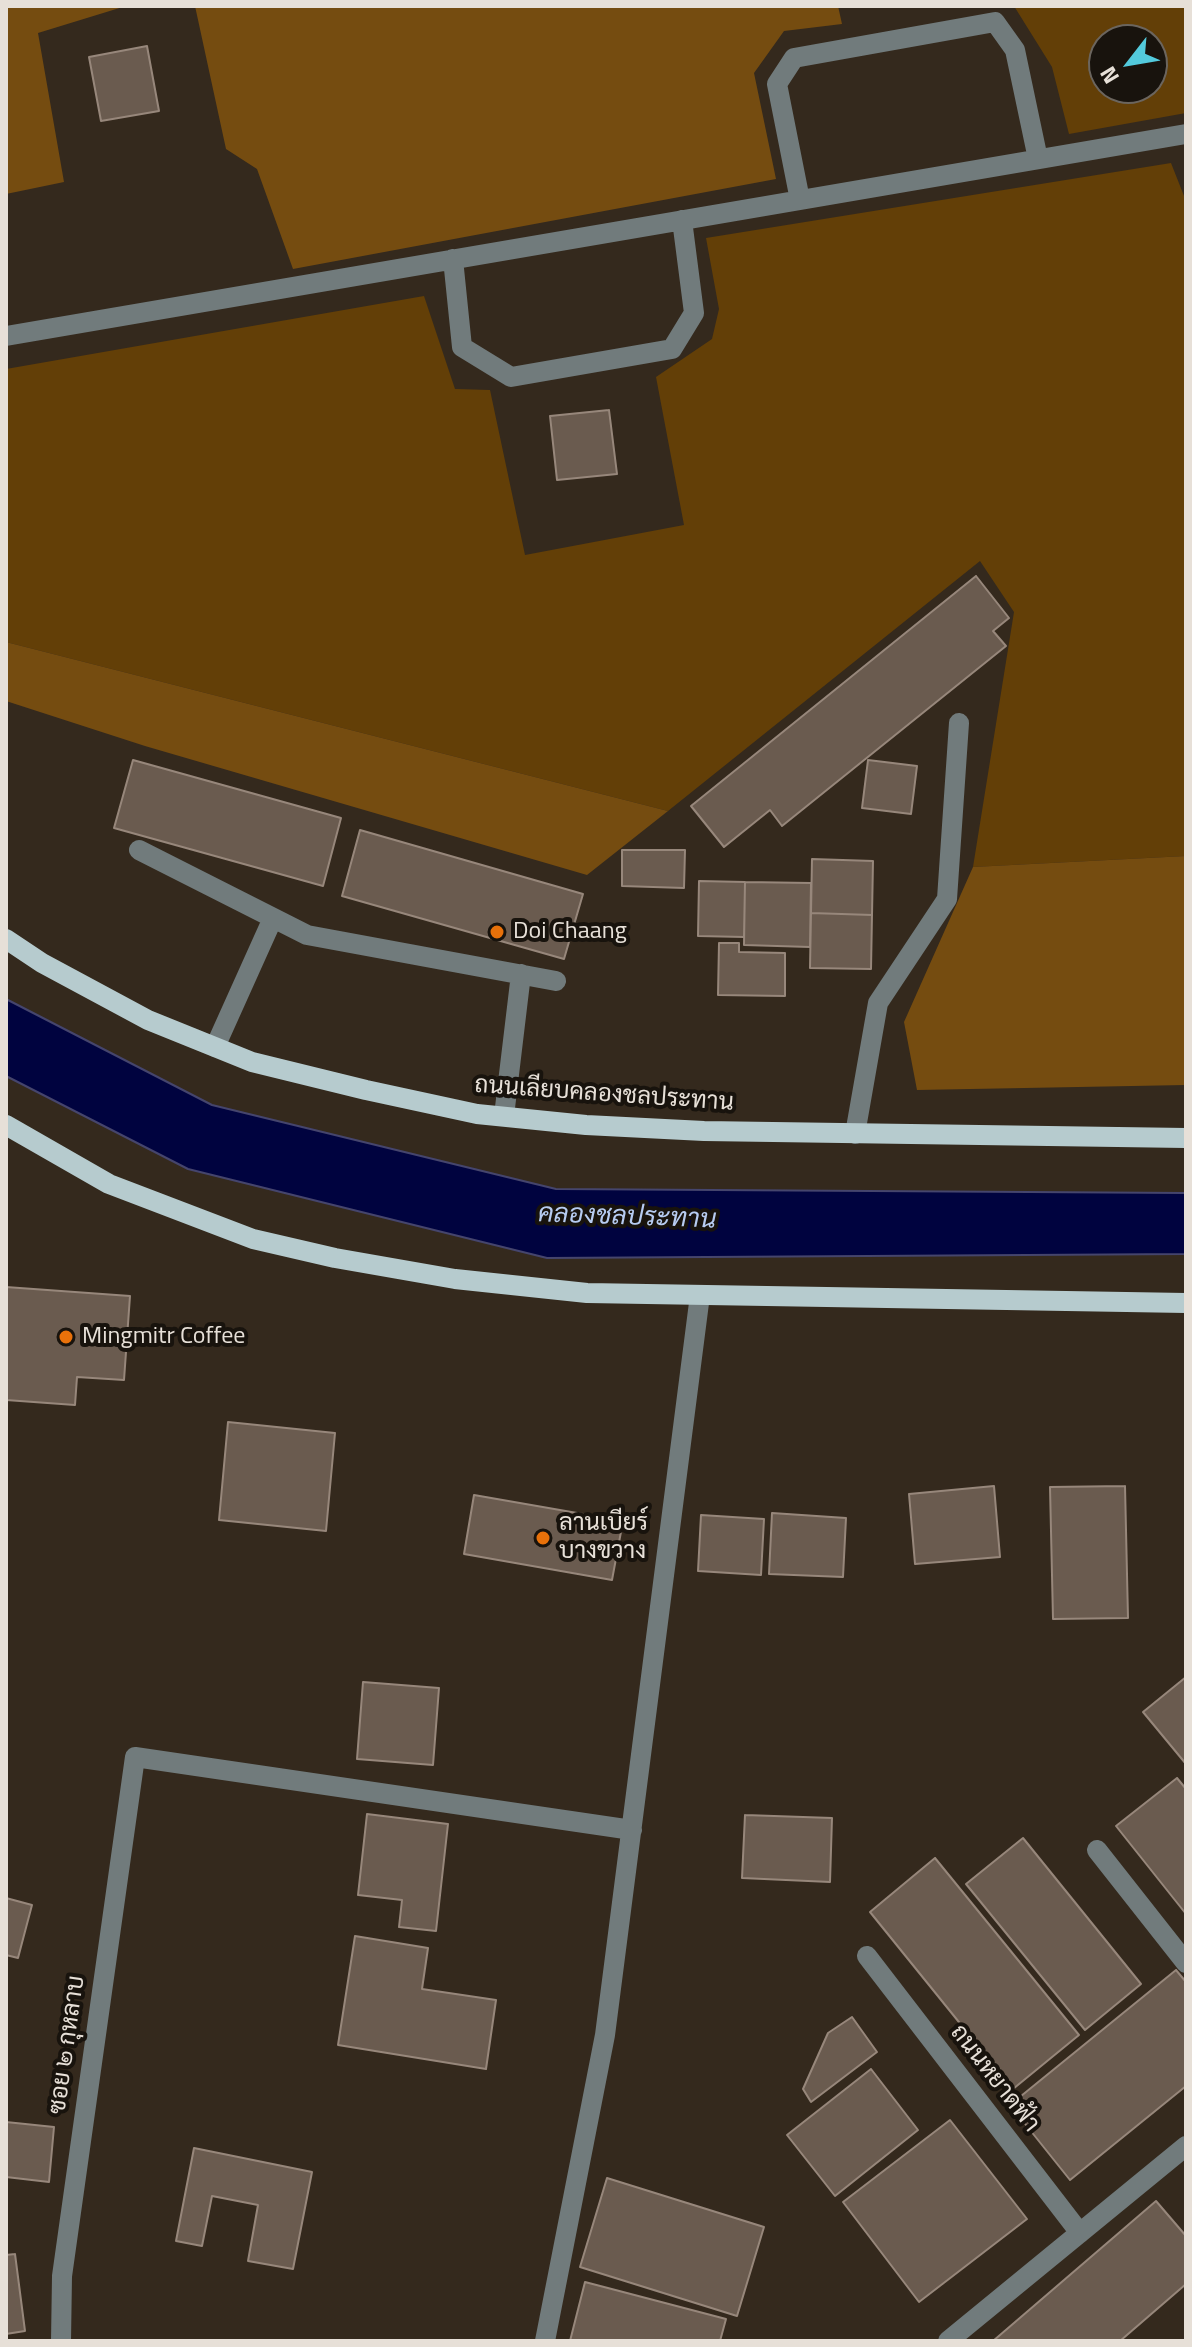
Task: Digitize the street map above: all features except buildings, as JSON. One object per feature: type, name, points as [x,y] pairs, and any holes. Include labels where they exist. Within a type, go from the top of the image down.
[{"type":"main road","name":"ถนนเลียบคลองชลประทาน","points":[[6,939],[42,963],[148,1020],[252,1062],[477,1114],[630,1127],[855,1134],[1186,1138]]},
{"type":"main road","points":[[6,1125],[109,1184],[253,1239],[335,1258],[455,1279],[587,1293],[1186,1303]]},
{"type":"street","points":[[800,200],[777,84],[794,58],[995,22],[1015,50],[1038,159]]},
{"type":"street","points":[[6,336],[1186,134]]},
{"type":"street","points":[[453,259],[462,347],[511,377],[672,349],[694,313],[682,220]]},
{"type":"street","points":[[855,1134],[878,1003],[947,899],[959,723]]},
{"type":"street","points":[[139,850],[307,935],[556,981]]},
{"type":"street","points":[[215,1047],[273,918]]},
{"type":"street","points":[[504,1116],[521,974]]},
{"type":"street","points":[[545,2341],[605,2035],[700,1295]]},
{"type":"street","name":"ซอย ๒ กุหลาบ","points":[[61,2341],[62,2276],[135,1757],[632,1830]]},
{"type":"street","points":[[1097,1850],[1186,1963]]},
{"type":"street","name":"ถนนหยาดฟ้า","points":[[867,1956],[1080,2233]]},
{"type":"street","points":[[948,2341],[1186,2146]]},
{"type":"shaded area","points":[[6,6],[126,6],[38,33],[64,182],[6,194]]},
{"type":"shaded area","points":[[195,6],[838,6],[842,24],[784,31],[754,73],[776,179],[293,269],[257,169],[226,149]]},
{"type":"shaded area","points":[[1014,6],[1186,6],[1186,113],[1069,134],[1052,67]]},
{"type":"shaded area","points":[[1171,163],[1186,201],[1186,856],[973,867],[1014,612],[980,561],[668,811],[6,642],[6,369],[424,296],[455,389],[490,390],[525,555],[684,525],[656,377],[712,339],[719,309],[706,238]]},
{"type":"shaded area","points":[[6,642],[668,811],[587,875],[145,746],[6,701]]},
{"type":"shaded area","points":[[1186,856],[1186,1085],[917,1090],[904,1022],[973,867]]},
{"type":"water","name":"คลองชลประทาน","points":[[6,999],[212,1105],[556,1189],[1186,1193],[1186,1254],[547,1258],[188,1169],[6,1076]]},
{"type":"place","name":"Doi Chaang","points":[[497,932]]},
{"type":"place","name":"Mingmitr Coffee","points":[[66,1337]]},
{"type":"place","name":"ลานเบียร์ บางขวาง","points":[[543,1538]]}]
